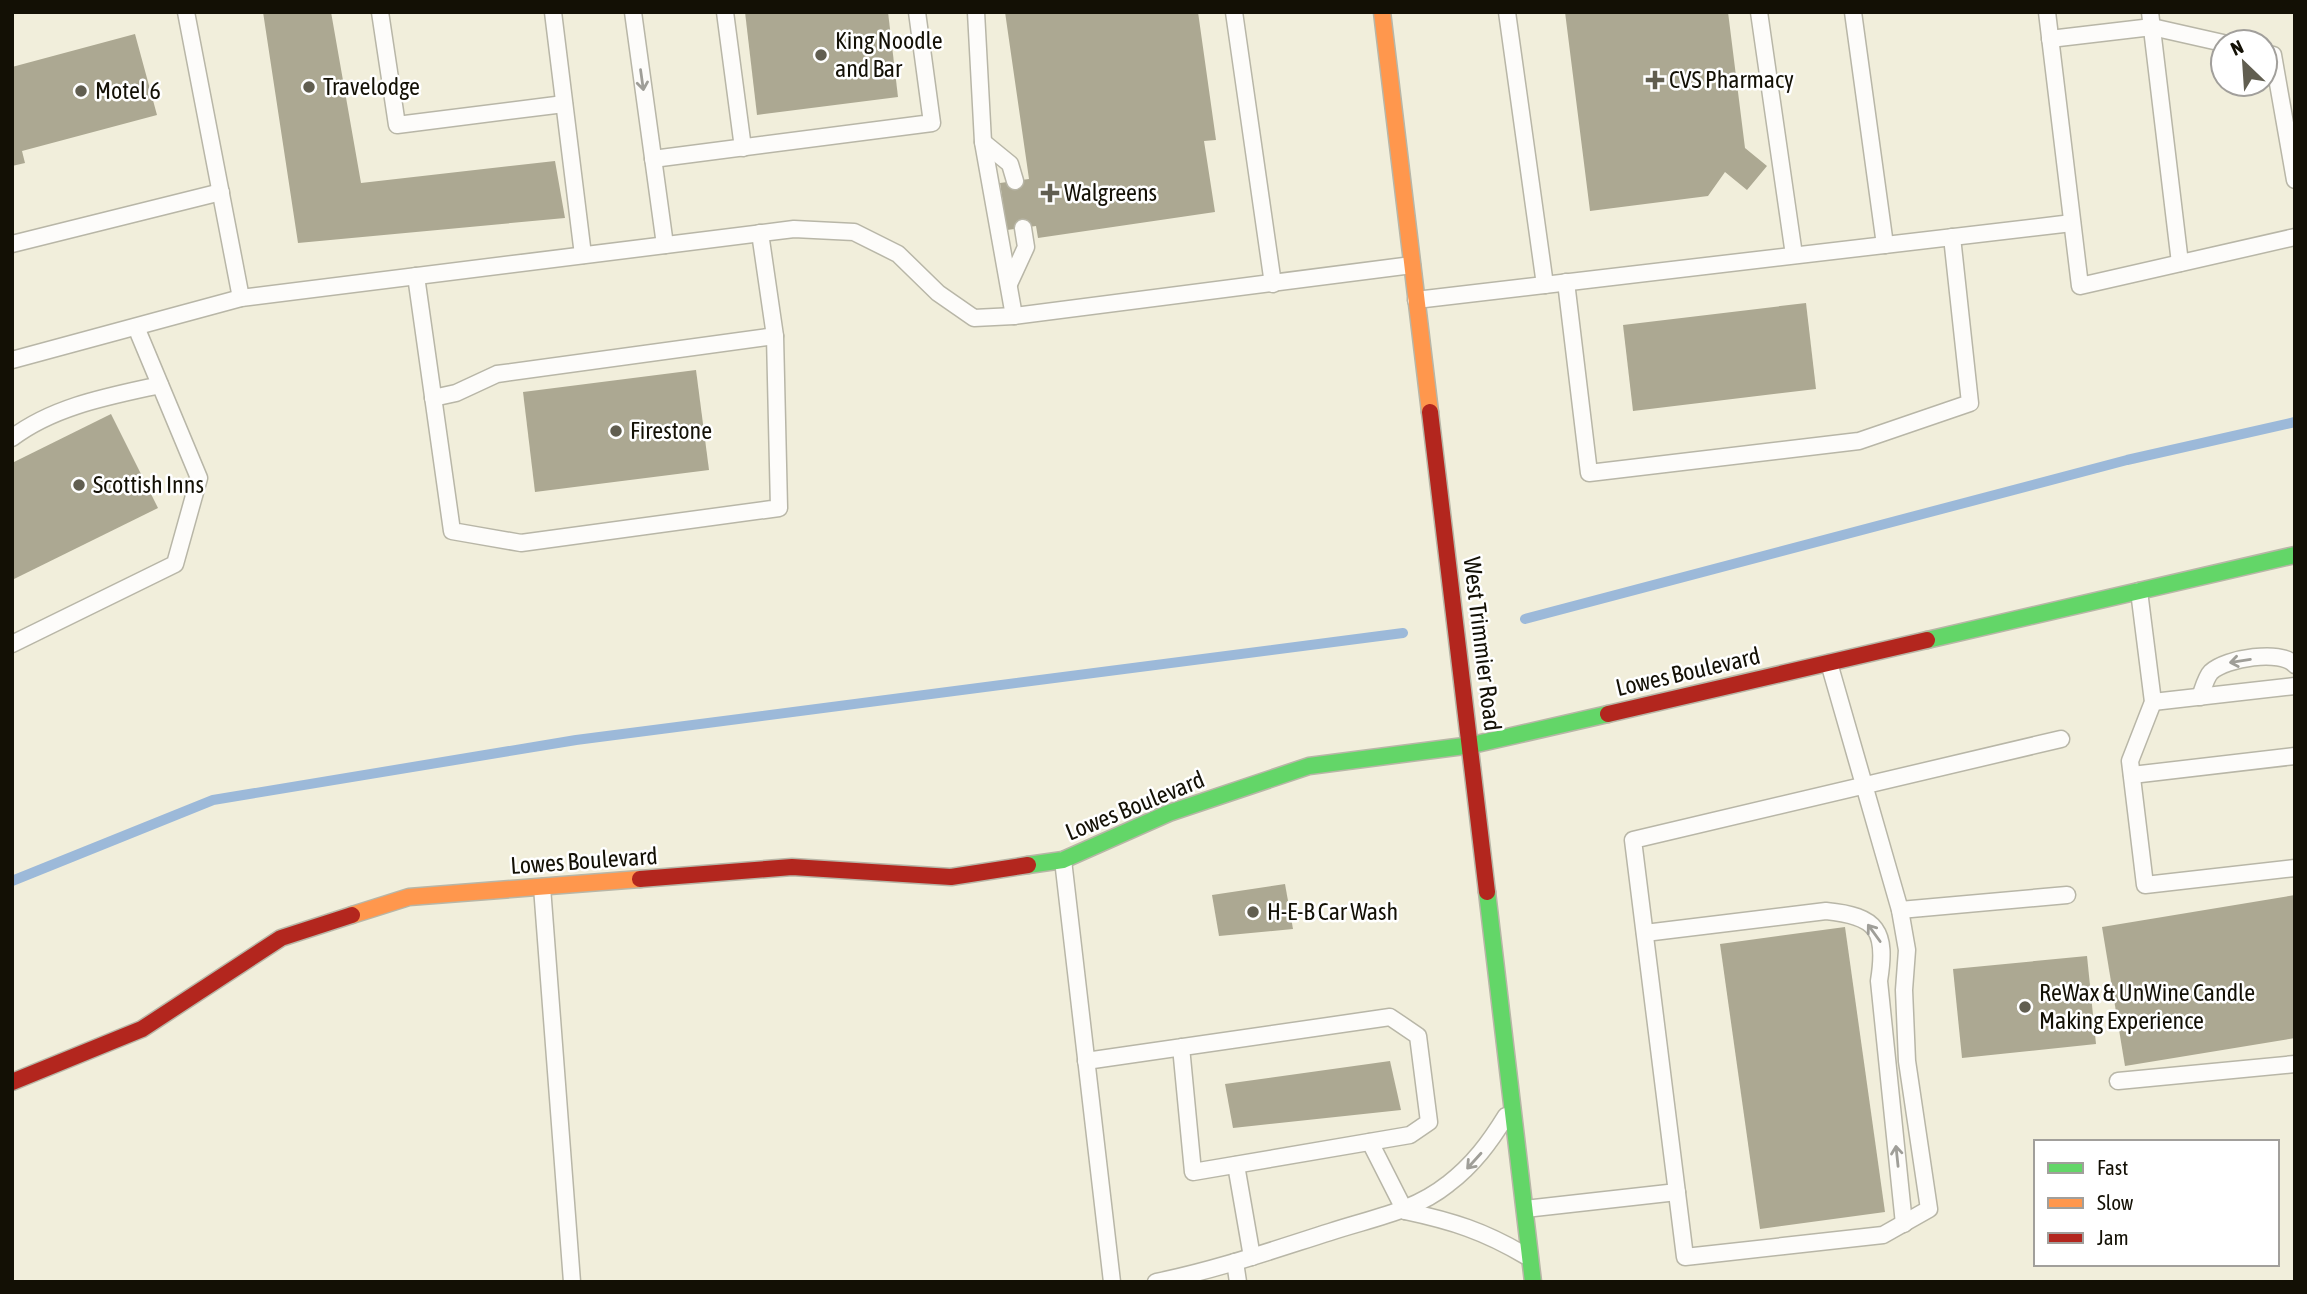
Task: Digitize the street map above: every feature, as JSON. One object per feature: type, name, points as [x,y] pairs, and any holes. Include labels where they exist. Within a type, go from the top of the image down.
[{"type":"street","name":"West Trimmier Road","points":[[1382,12],[1472,745],[1533,1282]]},
{"type":"street","name":"Lowes Boulevard","points":[[12,1082],[142,1030],[281,938],[409,897],[792,867],[951,877],[1063,860],[1169,813],[1310,766],[1472,745],[2295,555]]},
{"type":"lane","points":[[186,12],[241,298]]},
{"type":"lane","points":[[380,12],[397,125],[564,104]]},
{"type":"lane","points":[[553,12],[583,255]]},
{"type":"lane","points":[[633,12],[665,245]]},
{"type":"lane","points":[[724,12],[743,148]]},
{"type":"lane","points":[[653,159],[932,123],[917,12]]},
{"type":"lane","points":[[976,12],[983,142],[1014,316]]},
{"type":"lane","points":[[1234,12],[1273,284]]},
{"type":"lane","points":[[1507,12],[1545,285]]},
{"type":"lane","points":[[1759,12],[1794,255]]},
{"type":"lane","points":[[1853,12],[1885,245]]},
{"type":"lane","points":[[2047,12],[2080,286],[2295,237]]},
{"type":"lane","points":[[2050,39],[2151,19],[2209,38]]},
{"type":"lane","points":[[2151,19],[2180,263]]},
{"type":"lane","points":[[2279,89],[2295,180]]},
{"type":"lane","points":[[983,142],[1010,164],[1015,181]]},
{"type":"lane","points":[[12,244],[221,192]]},
{"type":"lane","points":[[1416,300],[2073,223]]},
{"type":"lane","points":[[1009,284],[1026,247],[1023,228]]},
{"type":"lane","points":[[12,360],[241,298],[794,229],[854,232],[898,254],[938,293],[974,318],[1014,316],[1412,265]]},
{"type":"lane","points":[[416,276],[452,531],[521,543],[779,508],[775,336],[760,233]]},
{"type":"lane","points":[[1566,282],[1589,474],[1860,440],[1970,403],[1952,237]]},
{"type":"lane","points":[[12,644],[174,564],[199,478],[136,327]]},
{"type":"lane","points":[[433,398],[456,393],[497,374],[775,336]]},
{"type":"lane","points":[[12,438],[60,412],[102,397],[160,385]]},
{"type":"lane","points":[[2139,591],[2153,702],[2130,761],[2145,885],[2295,868]]},
{"type":"lane","points":[[2200,697],[2210,673],[2224,663],[2273,655],[2290,660],[2295,665]]},
{"type":"lane","points":[[1829,663],[1864,786],[1900,910],[1907,950],[1904,990],[1907,1061],[1929,1209],[1883,1235],[1685,1257],[1633,840],[1864,786],[2061,739]]},
{"type":"lane","points":[[2153,702],[2295,686]]},
{"type":"lane","points":[[2132,775],[2295,756]]},
{"type":"lane","points":[[1063,860],[1112,1282]]},
{"type":"lane","points":[[542,887],[572,1282]]},
{"type":"lane","points":[[1900,910],[2067,895]]},
{"type":"lane","points":[[1645,933],[1826,911],[1857,914],[1877,932],[1884,950],[1879,981],[1904,1224]]},
{"type":"lane","points":[[1086,1061],[1181,1047],[1390,1017],[1418,1036],[1429,1122],[1410,1135],[1193,1172],[1181,1047]]},
{"type":"lane","points":[[2118,1081],[2295,1063]]},
{"type":"lane","points":[[1156,1282],[1235,1262],[1405,1211],[1447,1186],[1472,1164],[1513,1105]]},
{"type":"lane","points":[[1370,1142],[1405,1211]]},
{"type":"lane","points":[[1236,1165],[1252,1257]]},
{"type":"lane","points":[[1525,1209],[1677,1192]]},
{"type":"lane","points":[[1405,1211],[1456,1221],[1493,1236],[1530,1258]]},
{"type":"lane","points":[[1235,1262],[1238,1282]]},
{"type":"building","name":"Travelodge","points":[[263,12],[331,12],[361,183],[555,161],[565,218],[298,243]]},
{"type":"building","name":"King Noodle and Bar","points":[[745,12],[888,12],[898,97],[757,115]]},
{"type":"building","name":"Walgreens","points":[[1005,12],[1198,12],[1216,140],[1204,141],[1215,212],[1038,238],[1036,226],[1007,230],[1000,183],[1029,179]]},
{"type":"building","name":"CVS Pharmacy","points":[[1565,12],[1728,12],[1745,148],[1767,166],[1747,190],[1725,172],[1708,196],[1590,211]]},
{"type":"building","name":"Motel 6","points":[[135,34],[157,115],[22,151],[25,163],[12,166],[12,67]]},
{"type":"building","points":[[1806,303],[1816,389],[1633,411],[1623,325]]},
{"type":"building","name":"Firestone","points":[[696,370],[709,470],[535,492],[523,392]]},
{"type":"building","name":"Scottish Inns","points":[[111,414],[158,508],[12,580],[12,463]]},
{"type":"building","name":"H-E-B Car Wash","points":[[1285,884],[1293,929],[1219,936],[1212,895]]},
{"type":"building","points":[[2295,895],[2295,1038],[2125,1066],[2102,927]]},
{"type":"building","points":[[1845,927],[1885,1212],[1760,1229],[1720,944]]},
{"type":"building","name":"ReWax & UnWine Candle Making Experience","points":[[2087,956],[2096,1044],[1962,1058],[1953,969]]},
{"type":"building","points":[[1390,1061],[1401,1110],[1233,1128],[1225,1084]]},
{"type":"waterway","points":[[1525,619],[2127,460],[2295,422]]},
{"type":"waterway","points":[[12,881],[213,800],[576,740],[1403,633]]},
{"type":"traffic: fast","points":[[1927,640],[2295,555]]},
{"type":"traffic: fast","points":[[1028,865],[1063,860],[1169,813],[1309,766],[1472,745],[1608,714]]},
{"type":"traffic: fast","points":[[1487,892],[1533,1282]]},
{"type":"traffic: slow","points":[[1382,12],[1430,412]]},
{"type":"traffic: slow","points":[[352,915],[409,897],[640,879]]},
{"type":"traffic: jam","points":[[1430,412],[1487,892]]},
{"type":"traffic: jam","points":[[1608,714],[1927,640]]},
{"type":"traffic: jam","points":[[640,879],[792,867],[951,877],[1028,865]]},
{"type":"traffic: jam","points":[[12,1082],[142,1029],[281,938],[352,915]]},
{"type":"place","name":"King Noodle and Bar","points":[[821,55]]},
{"type":"place","name":"CVS Pharmacy","points":[[1655,80]]},
{"type":"place","name":"Travelodge","points":[[309,87]]},
{"type":"place","name":"Motel 6","points":[[81,91]]},
{"type":"place","name":"Walgreens","points":[[1050,193]]},
{"type":"place","name":"Firestone","points":[[616,431]]},
{"type":"place","name":"Scottish Inns","points":[[79,485]]},
{"type":"place","name":"H-E-B Car Wash","points":[[1253,912]]},
{"type":"place","name":"ReWax & UnWine Candle Making Experience","points":[[2025,1007]]}]
